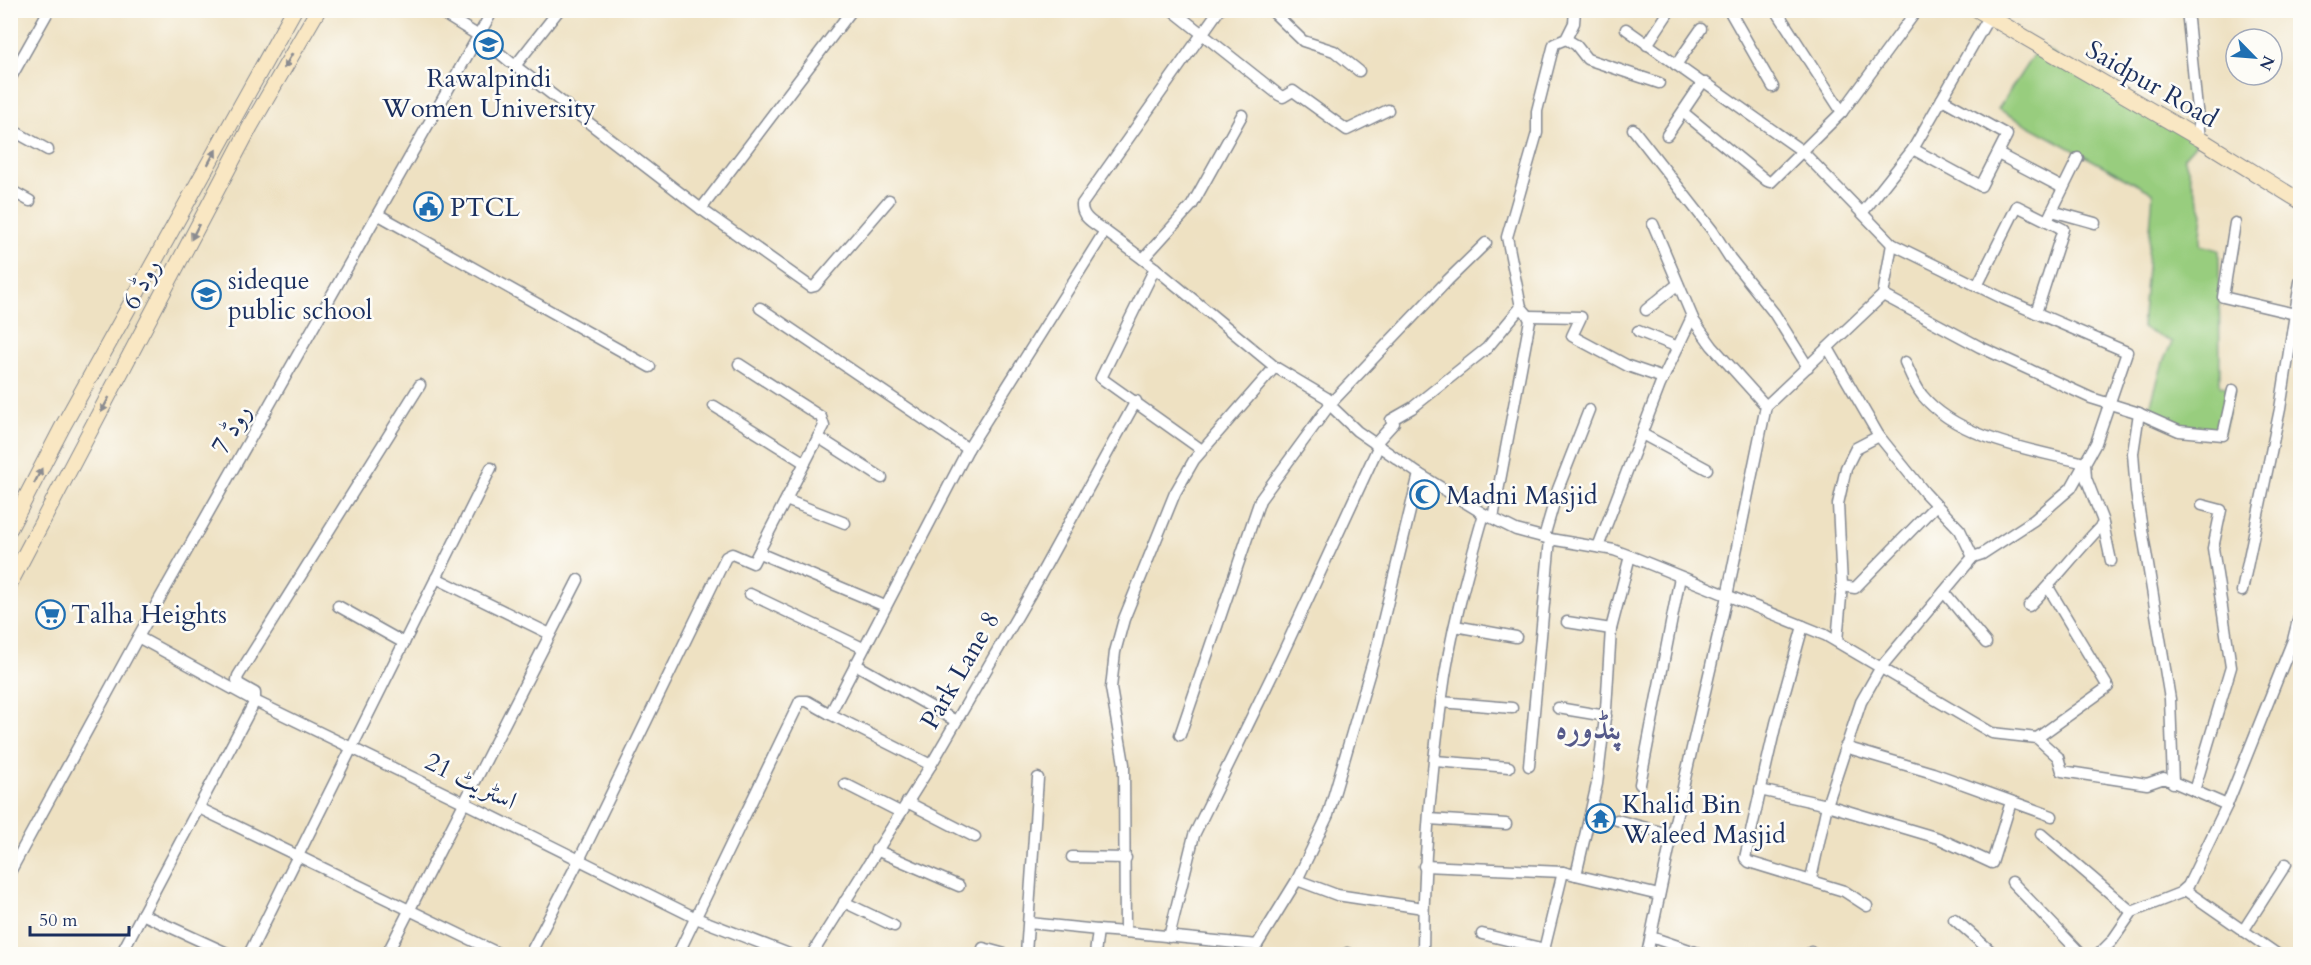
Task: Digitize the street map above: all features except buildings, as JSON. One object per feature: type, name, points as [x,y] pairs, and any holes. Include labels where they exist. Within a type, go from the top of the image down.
[{"type":"main road","name":"روڈ 6","points":[[10,528],[64,424],[294,10]]},
{"type":"main road","name":"روڈ 6","points":[[10,583],[250,127],[318,10]]},
{"type":"main road","name":"Saidpur Road","points":[[1983,14],[2200,139],[2301,201]]},
{"type":"street","points":[[10,79],[13,66],[49,10]]},
{"type":"street","points":[[437,10],[479,36],[701,209],[811,288],[889,200]]},
{"type":"street","name":"روڈ 7","points":[[10,872],[138,637],[493,10]]},
{"type":"street","points":[[515,66],[559,10]]},
{"type":"street","points":[[701,209],[852,10]]},
{"type":"street","points":[[1172,10],[1279,95],[1283,97],[1293,91],[1347,130],[1388,110]]},
{"type":"street","points":[[1219,10],[1082,204],[1082,211],[1085,217],[1155,268],[1275,367],[1327,398],[1357,431],[1419,474],[1516,530],[1630,556],[1837,641],[1992,733],[2037,738],[2058,757],[2062,771],[2147,784],[2164,778],[2227,805]]},
{"type":"street","points":[[1271,10],[1303,41],[1335,51],[1359,71]]},
{"type":"street","points":[[1423,954],[1424,866],[1441,702],[1455,626],[1489,516],[1530,320],[1521,307],[1507,237],[1537,133],[1538,111],[1554,44],[1566,39],[1574,23],[1575,10]]},
{"type":"street","points":[[1647,45],[1670,10]]},
{"type":"street","points":[[1729,10],[1773,87]]},
{"type":"street","points":[[1776,10],[1842,112]]},
{"type":"street","points":[[1684,113],[1767,181],[1774,180],[1842,112],[1917,10]]},
{"type":"street","points":[[2187,10],[2200,139]]},
{"type":"street","points":[[1863,212],[1913,149],[1942,99],[1983,14]]},
{"type":"street","points":[[1626,29],[1802,151],[1892,244],[2036,313],[2125,350],[2127,355],[2096,443],[2071,489],[2034,520],[1982,554],[1973,557],[1881,667],[1861,702],[1845,747],[1827,805],[1811,879]]},
{"type":"street","points":[[1676,65],[1701,29]]},
{"type":"street","points":[[1566,39],[1576,45],[1587,59],[1659,83]]},
{"type":"street","points":[[1667,135],[1684,113],[1702,83]]},
{"type":"street","points":[[1913,149],[1981,186],[2007,135],[1942,99]]},
{"type":"street","points":[[1143,259],[1192,205],[1242,116]]},
{"type":"street","points":[[10,129],[48,150]]},
{"type":"street","points":[[1632,129],[1774,313],[1808,367]]},
{"type":"street","points":[[1998,154],[2063,189]]},
{"type":"street","points":[[2050,216],[2078,158]]},
{"type":"street","points":[[10,190],[30,201]]},
{"type":"street","points":[[1977,286],[2017,206],[2050,216],[2095,223]]},
{"type":"street","points":[[379,214],[650,367]]},
{"type":"street","points":[[2036,313],[2063,229],[2050,216]]},
{"type":"street","points":[[2235,223],[2223,297],[2295,314]]},
{"type":"street","points":[[1653,224],[1692,317],[1712,346],[1766,406]]},
{"type":"street","points":[[830,714],[968,449],[1105,231]]},
{"type":"street","points":[[1180,735],[1260,500],[1331,403],[1486,243]]},
{"type":"street","points":[[1647,954],[1727,596],[1766,406],[1883,295],[1892,244]]},
{"type":"street","points":[[1155,268],[1101,375],[1103,379],[1202,450]]},
{"type":"street","points":[[2242,591],[2280,409],[2301,282]]},
{"type":"street","points":[[1646,310],[1678,284]]},
{"type":"street","points":[[1883,295],[2032,371],[2091,398],[2110,402],[2179,431],[2223,435],[2233,390]]},
{"type":"street","points":[[1169,937],[1194,835],[1281,657],[1377,445],[1394,423],[1391,420],[1412,408],[1487,348],[1521,307]]},
{"type":"street","points":[[760,308],[968,449]]},
{"type":"street","points":[[1529,316],[1581,317],[1572,336],[1628,366],[1663,378]]},
{"type":"street","points":[[1598,547],[1663,378],[1692,317]]},
{"type":"street","points":[[1638,331],[1678,347]]},
{"type":"street","points":[[1828,348],[1879,436],[1936,505],[1960,530],[1973,557]]},
{"type":"street","points":[[1905,362],[1920,393],[1954,421],[1986,436],[2085,464]]},
{"type":"street","points":[[530,954],[579,860],[726,556],[732,554],[753,563],[824,426],[821,417],[739,364]]},
{"type":"street","points":[[1125,932],[1124,765],[1112,688],[1115,652],[1130,600],[1174,493],[1202,450],[1275,367]]},
{"type":"street","points":[[121,954],[255,702],[255,693],[239,684],[238,676],[420,385]]},
{"type":"street","name":"Park Lane 8","points":[[812,954],[931,765],[1029,596],[1136,401]]},
{"type":"street","points":[[714,406],[805,463]]},
{"type":"street","points":[[1529,766],[1547,538],[1558,489],[1589,410]]},
{"type":"street","points":[[2139,413],[2133,453],[2136,492],[2170,699],[2173,783]]},
{"type":"street","points":[[1642,434],[1707,469]]},
{"type":"street","points":[[1837,641],[1842,586],[1838,504],[1846,468],[1856,448],[1879,436]]},
{"type":"street","points":[[818,437],[882,478]]},
{"type":"street","points":[[2085,464],[2086,478],[2103,524],[2111,561]]},
{"type":"street","points":[[249,954],[491,468]]},
{"type":"street","points":[[1029,923],[1169,937],[1259,950],[1328,815],[1375,654],[1419,474]]},
{"type":"street","points":[[786,500],[845,523]]},
{"type":"street","points":[[1842,586],[1855,588],[1936,505]]},
{"type":"street","points":[[2194,791],[2231,667],[2213,549],[2221,510],[2202,506]]},
{"type":"street","points":[[2029,606],[2056,579],[2065,564],[2103,524]]},
{"type":"street","points":[[759,553],[885,606]]},
{"type":"street","points":[[1576,875],[1597,784],[1606,716],[1611,629],[1630,556]]},
{"type":"street","points":[[1640,784],[1680,577]]},
{"type":"street","points":[[436,578],[550,634]]},
{"type":"street","points":[[387,954],[578,579]]},
{"type":"street","points":[[2037,738],[2108,687],[2048,587]]},
{"type":"street","points":[[1944,592],[1986,643]]},
{"type":"street","points":[[750,594],[863,648]]},
{"type":"street","points":[[338,606],[404,643]]},
{"type":"street","points":[[2099,954],[2112,941],[2132,912],[2185,890],[2227,805],[2293,640],[2301,612]]},
{"type":"street","points":[[1567,622],[1611,629]]},
{"type":"street","points":[[1455,626],[1516,637]]},
{"type":"street","points":[[1803,626],[1794,652],[1745,858],[1749,862],[1811,879],[1844,891],[1868,906]]},
{"type":"street","name":"اسٹریٹ 21","points":[[138,637],[255,702],[696,918],[789,954]]},
{"type":"street","points":[[855,664],[956,721]]},
{"type":"street","points":[[678,954],[800,701],[807,701],[931,765]]},
{"type":"street","points":[[1441,702],[1512,708]]},
{"type":"street","points":[[1558,708],[1606,716]]},
{"type":"street","points":[[1845,747],[1933,773],[2052,816]]},
{"type":"street","points":[[1435,761],[1509,767]]},
{"type":"street","points":[[1026,954],[1038,778]]},
{"type":"street","points":[[845,784],[900,812]]},
{"type":"street","points":[[1760,790],[1827,805],[1938,838],[1992,863],[2011,802]]},
{"type":"street","points":[[907,802],[975,837]]},
{"type":"street","points":[[199,808],[500,954]]},
{"type":"street","points":[[1429,819],[1506,824]]},
{"type":"street","points":[[1617,820],[1672,835]]},
{"type":"street","points":[[2041,834],[2132,912]]},
{"type":"street","points":[[876,850],[959,886]]},
{"type":"street","points":[[1072,857],[1125,858]]},
{"type":"street","points":[[2243,931],[2286,864]]},
{"type":"street","points":[[1424,866],[1563,872],[1659,895]]},
{"type":"street","points":[[1482,934],[1544,952],[1563,872]]},
{"type":"street","points":[[1296,880],[1337,895],[1423,908]]},
{"type":"street","points":[[2012,882],[2081,954]]},
{"type":"street","points":[[2185,890],[2277,954]]},
{"type":"street","points":[[844,902],[894,926]]},
{"type":"street","points":[[142,914],[229,954]]},
{"type":"street","points":[[1954,919],[1994,954]]},
{"type":"street","points":[[1095,954],[1098,930]]},
{"type":"street","points":[[1651,937],[1701,954]]},
{"type":"street","points":[[983,948],[1005,954]]},
{"type":"green space","points":[[2039,46],[2200,139],[2184,157],[2203,214],[2200,245],[2219,250],[2220,385],[2233,390],[2223,435],[2176,430],[2147,417],[2163,362],[2172,342],[2142,328],[2153,193],[1998,109]]},
{"type":"place","name":"Rawalpindi Women University","points":[[489,44]]},
{"type":"place","name":"PTCL","points":[[429,207]]},
{"type":"place","name":"sideque public school","points":[[207,295]]},
{"type":"place","name":"Madni Masjid","points":[[1425,495]]},
{"type":"place","name":"Talha Heights","points":[[50,614]]},
{"type":"place","name":"Khalid Bin Waleed Masjid","points":[[1601,819]]},
{"type":"district","name":"پنڈورہ","points":[[1589,729]]}]
